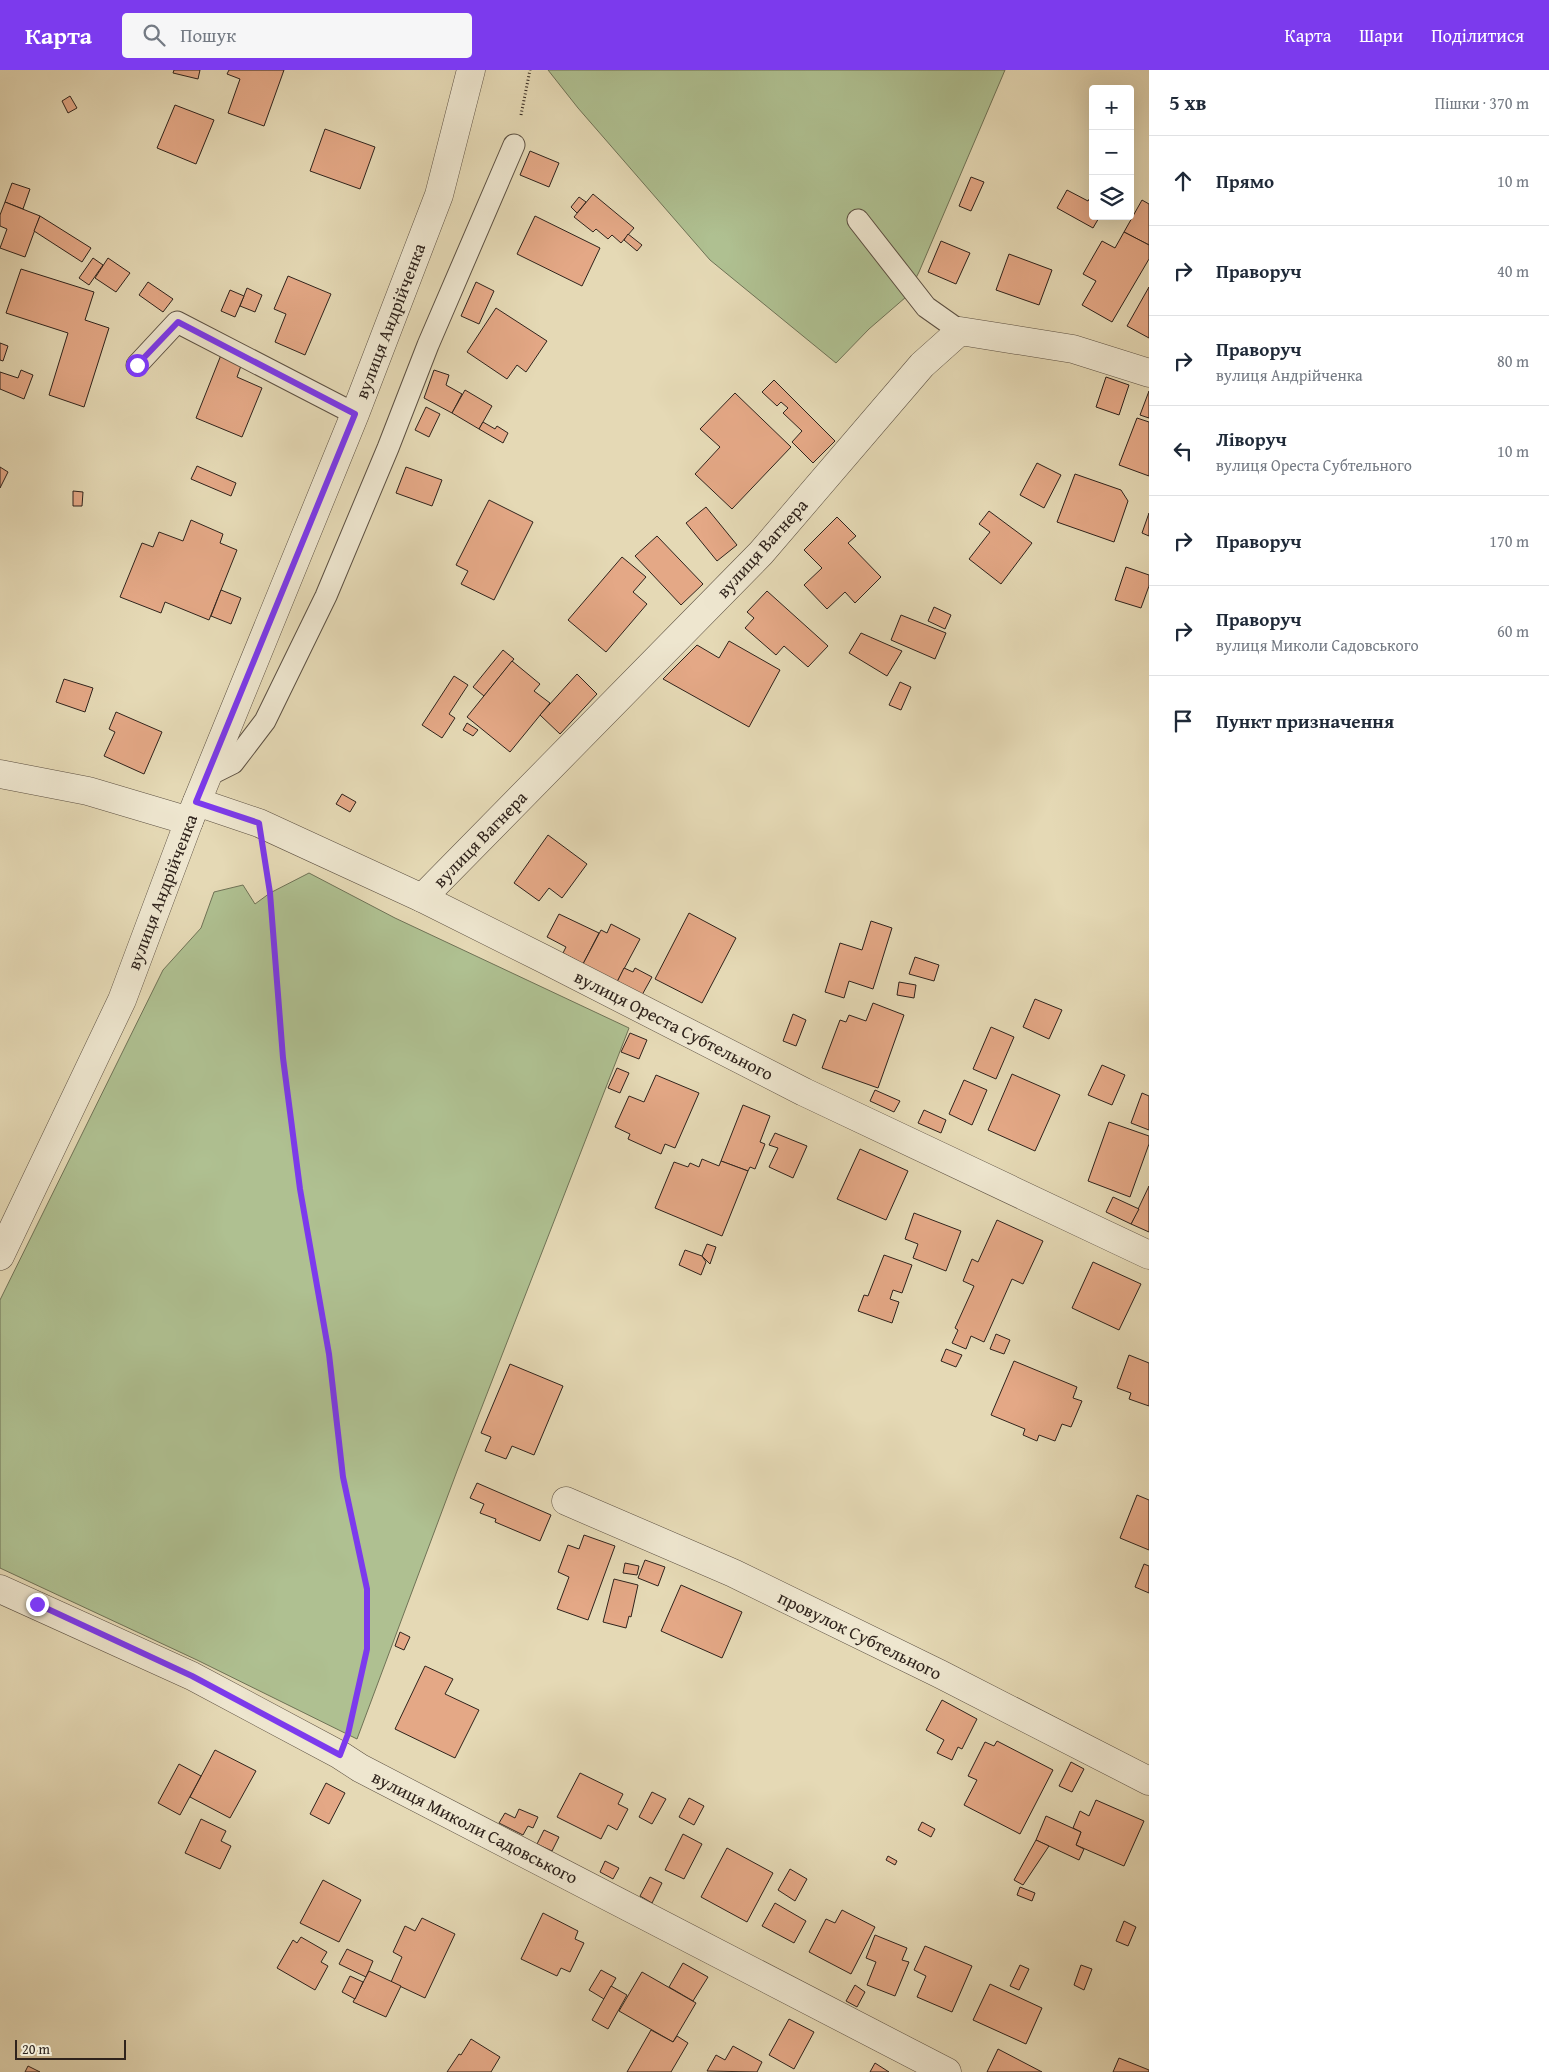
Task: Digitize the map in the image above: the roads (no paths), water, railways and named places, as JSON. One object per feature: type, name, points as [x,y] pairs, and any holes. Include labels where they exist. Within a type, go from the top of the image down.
[{"type":"street","name":"вулиця Андрійченка","points":[[0,1256],[122,1000],[192,812],[355,414],[438,195],[471,70]]},
{"type":"street","points":[[960,331],[1074,348],[1149,373]]},
{"type":"street","name":"вулиця Вагнера","points":[[422,898],[761,553],[922,364],[960,331]]},
{"type":"street","name":"вулиця Ореста Субтельного","points":[[0,774],[192,812],[259,823],[422,898],[804,1092],[1149,1255]]},
{"type":"street","name":"провулок Субтельного","points":[[566,1501],[733,1573],[940,1674],[1149,1781]]},
{"type":"street","name":"вулиця Миколи Садовського","points":[[0,1589],[192,1676],[340,1755],[360,1768],[947,2072]]},
{"type":"lane","points":[[207,776],[233,763],[265,721],[326,596],[388,448],[428,345],[514,145]]},
{"type":"lane","points":[[858,220],[926,307],[960,331]]},
{"type":"lane","points":[[137,365],[178,322],[355,414]]}]
